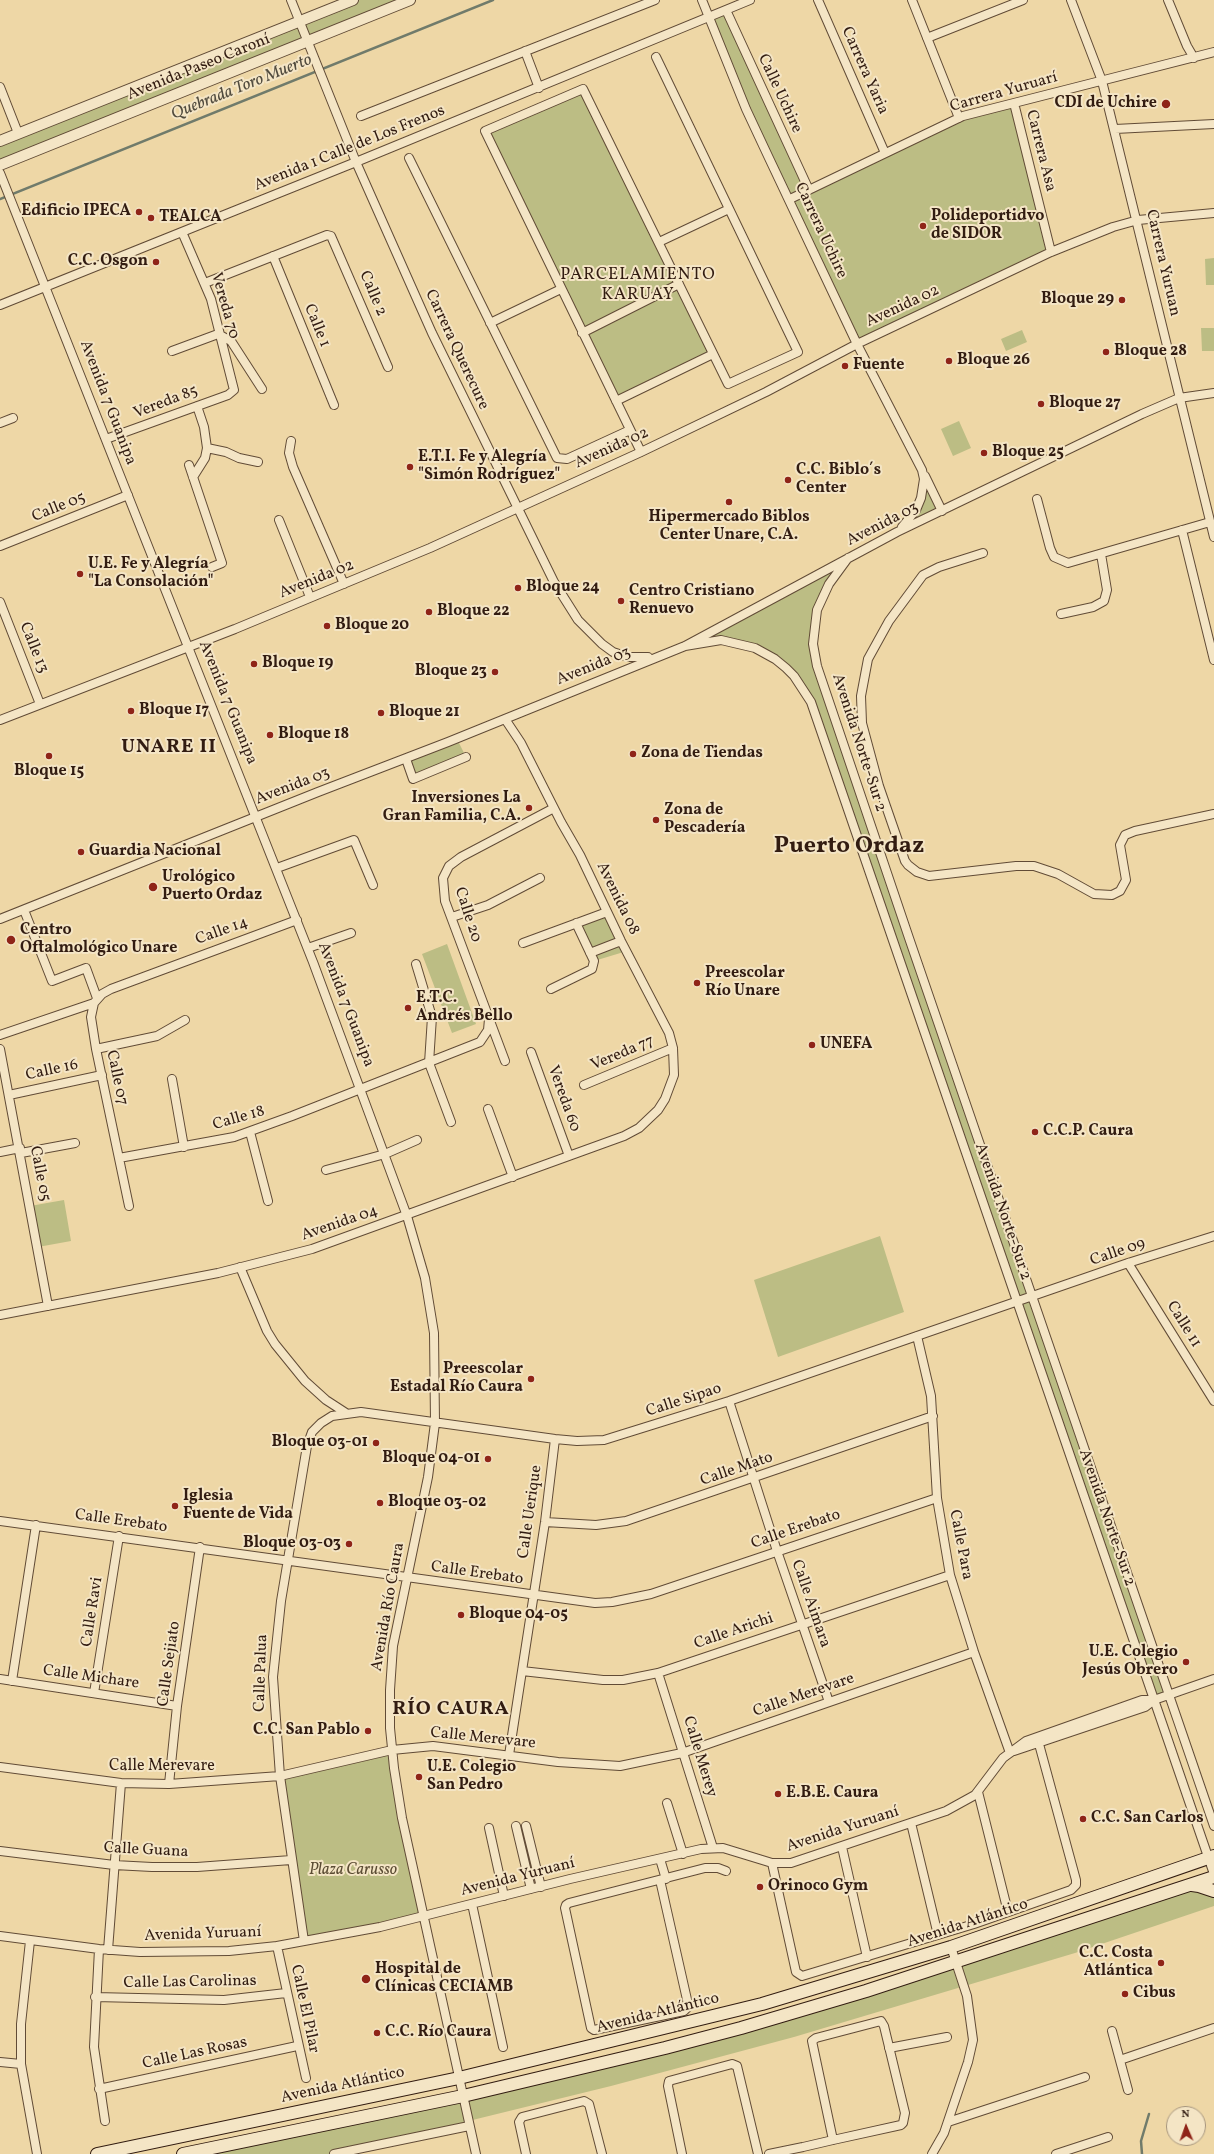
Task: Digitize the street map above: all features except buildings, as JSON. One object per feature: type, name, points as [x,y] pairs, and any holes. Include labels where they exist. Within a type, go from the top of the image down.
[{"type":"main road","name":"Avenida Atlántico","points":[[97,2154],[459,2078],[660,2030],[785,1998],[951,1947],[1211,1857]]},
{"type":"main road","name":"Avenida Atlántico","points":[[184,2154],[463,2096],[742,2028],[956,1962],[1189,1885],[1214,1875]]},
{"type":"main road","points":[[1189,1885],[1199,1886],[1214,1891]]},
{"type":"street","name":"Carrera Querecure","points":[[291,0],[356,162],[432,333],[516,508],[566,603],[590,633],[613,652],[628,657],[656,657]]},
{"type":"street","name":"Avenida Paseo Caroní","points":[[0,141],[353,0]]},
{"type":"street","name":"Avenida Paseo Caroní","points":[[0,165],[410,0]]},
{"type":"street","points":[[361,116],[655,0]]},
{"type":"street","name":"Carrera Uchire","points":[[702,0],[746,109],[857,344],[942,511]]},
{"type":"street","name":"Avenida 1 Calle de Los Frenos","points":[[0,304],[539,88],[750,0]]},
{"type":"street","name":"Carrera Yaria","points":[[818,0],[885,153]]},
{"type":"street","points":[[912,0],[959,118]]},
{"type":"street","points":[[927,38],[1023,0]]},
{"type":"street","name":"Carrera Yuruan","points":[[1071,0],[1102,81],[1115,129],[1138,220],[1179,398],[1214,537]]},
{"type":"street","points":[[1168,0],[1187,46],[1194,58]]},
{"type":"street","name":"Calle Uchire","points":[[726,10],[810,190]]},
{"type":"street","points":[[525,51],[539,88]]},
{"type":"street","name":"Carrera Yuruarí","points":[[790,200],[959,118],[1214,52]]},
{"type":"street","points":[[641,452],[485,131],[583,89],[728,384],[798,352],[656,57]]},
{"type":"street","points":[[0,87],[18,133]]},
{"type":"street","name":"Carrera Asa","points":[[1014,103],[1051,252]]},
{"type":"street","points":[[1115,129],[1214,124]]},
{"type":"street","points":[[409,158],[557,458],[567,459],[630,430]]},
{"type":"street","name":"Avenida 7 Guanipa","points":[[0,173],[257,816],[362,1089],[407,1216]]},
{"type":"street","points":[[659,242],[729,209]]},
{"type":"street","name":"Avenida 02","points":[[0,720],[235,629],[369,574],[641,452],[766,392],[857,344],[1051,252],[1113,227],[1138,220],[1214,213]]},
{"type":"street","name":"Vereda 70","points":[[182,232],[211,299],[218,334],[234,390]]},
{"type":"street","name":"Calle 2","points":[[273,256],[327,235],[333,238],[388,367]]},
{"type":"street","points":[[205,283],[273,256]]},
{"type":"street","name":"Calle 1","points":[[273,256],[334,406]]},
{"type":"street","points":[[582,333],[679,284]]},
{"type":"street","points":[[490,323],[561,290]]},
{"type":"street","points":[[172,351],[218,334],[230,341],[262,389]]},
{"type":"street","points":[[616,401],[713,354]]},
{"type":"street","name":"Vereda 85","points":[[106,439],[228,395],[234,390]]},
{"type":"street","name":"Avenida 03","points":[[0,919],[257,816],[406,759],[685,646],[897,532],[1142,414],[1179,398],[1214,392]]},
{"type":"street","points":[[193,477],[205,458],[207,448],[204,428],[197,406]]},
{"type":"street","points":[[0,423],[13,418]]},
{"type":"street","points":[[291,441],[289,453],[293,467],[344,584]]},
{"type":"street","points":[[207,448],[258,462]]},
{"type":"street","points":[[189,465],[222,563],[212,567]]},
{"type":"street","name":"Carrera Uchire","points":[[897,532],[910,519],[921,498],[924,479],[922,470]]},
{"type":"street","name":"Calle 05","points":[[0,546],[128,495]]},
{"type":"street","points":[[1037,499],[1050,548],[1054,557],[1060,561],[1068,563],[1210,522]]},
{"type":"street","points":[[279,520],[310,597]]},
{"type":"street","points":[[1182,530],[1214,660]]},
{"type":"street","points":[[984,553],[939,567],[923,576],[889,621],[868,659],[861,696],[862,723],[879,786],[905,861],[908,865],[917,872],[929,876],[1016,866],[1034,866],[1058,874],[1094,894],[1112,895],[1120,891],[1126,880],[1120,844],[1125,835],[1135,831],[1214,814]]},
{"type":"street","points":[[1061,614],[1093,607],[1102,603],[1106,599],[1107,590],[1101,554]]},
{"type":"street","name":"Avenida Norte-Sur 2","points":[[848,558],[821,597],[814,620],[814,654],[874,837],[1214,1826]]},
{"type":"street","name":"Calle 13","points":[[0,602],[40,704]]},
{"type":"street","name":"Avenida Norte-Sur 2","points":[[685,646],[721,640],[755,648],[775,659],[786,668],[794,676],[810,702],[1154,1700],[1211,1857],[1214,1875]]},
{"type":"street","name":"Avenida 08","points":[[505,719],[521,743],[580,855],[621,941],[669,1033],[673,1048],[674,1075],[665,1099]]},
{"type":"street","points":[[406,759],[413,779],[466,757]]},
{"type":"street","name":"Calle 20","points":[[505,1061],[442,886],[446,870],[452,863],[554,808]]},
{"type":"street","points":[[277,868],[354,840],[373,885]]},
{"type":"street","points":[[452,917],[488,905],[540,878]]},
{"type":"street","points":[[24,910],[52,981],[86,968],[95,1001]]},
{"type":"street","points":[[524,943],[607,912]]},
{"type":"street","name":"Calle 14","points":[[0,1035],[95,1001],[111,989],[146,975],[297,920]]},
{"type":"street","points":[[551,989],[590,971],[594,961],[576,923]]},
{"type":"street","points":[[308,948],[351,933]]},
{"type":"street","points":[[590,953],[621,941]]},
{"type":"street","points":[[416,964],[432,1017],[429,1063],[452,1122]]},
{"type":"street","name":"Calle 07","points":[[95,1001],[91,1017],[96,1049],[129,1206]]},
{"type":"street","points":[[362,1089],[480,1042],[488,1030],[489,1019]]},
{"type":"street","points":[[96,1049],[158,1036],[185,1020]]},
{"type":"street","name":"Vereda 77","points":[[584,1085],[673,1048]]},
{"type":"street","name":"Calle 05","points":[[0,1049],[48,1306]]},
{"type":"street","name":"Vereda 60","points":[[531,1052],[569,1156]]},
{"type":"street","name":"Calle 16","points":[[9,1095],[102,1075]]},
{"type":"street","points":[[172,1079],[184,1146]]},
{"type":"street","name":"Calle 18","points":[[119,1158],[250,1132],[362,1089]]},
{"type":"street","name":"Avenida 04","points":[[0,1315],[240,1267],[312,1249],[407,1216],[624,1136],[639,1128],[658,1110],[665,1099]]},
{"type":"street","points":[[488,1110],[513,1177]]},
{"type":"street","points":[[250,1132],[268,1201]]},
{"type":"street","points":[[326,1170],[385,1154],[417,1140]]},
{"type":"street","points":[[0,1152],[20,1151],[75,1143]]},
{"type":"street","name":"Avenida Río Caura","points":[[407,1216],[423,1270],[430,1307],[435,1364],[435,1422],[428,1477],[398,1616],[390,1672],[389,1708],[392,1750],[402,1818],[476,2154]]},
{"type":"street","name":"Calle 09","points":[[1032,1297],[1128,1263],[1213,1237]]},
{"type":"street","name":"Calle 11","points":[[1128,1263],[1214,1401]]},
{"type":"street","points":[[240,1267],[267,1331],[276,1344],[305,1381],[326,1400],[346,1413]]},
{"type":"street","name":"Calle Sipao","points":[[332,1416],[346,1413],[378,1414],[555,1439],[577,1441],[604,1440],[729,1401],[1032,1297]]},
{"type":"street","name":"Calle Para","points":[[917,1336],[927,1374],[933,1416],[937,1498],[950,1575],[974,1652],[1010,1753]]},
{"type":"street","name":"Calle Aimara","points":[[729,1401],[777,1551],[829,1702]]},
{"type":"street","name":"Calle Palua","points":[[304,1941],[291,1860],[280,1776],[273,1677],[277,1630],[307,1446],[312,1432],[321,1423],[332,1416]]},
{"type":"street","name":"Calle Mato","points":[[545,1522],[596,1525],[626,1521],[933,1416]]},
{"type":"street","name":"Calle Uerique","points":[[508,1755],[545,1522],[555,1439]]},
{"type":"street","name":"Calle Erebato","points":[[0,1521],[200,1547],[406,1578],[595,1603],[630,1599],[651,1594],[937,1498]]},
{"type":"street","points":[[12,1681],[36,1525]]},
{"type":"street","name":"Calle Ravi","points":[[94,1692],[119,1536]]},
{"type":"street","name":"Calle Sejiato","points":[[169,1784],[177,1706],[200,1547]]},
{"type":"street","name":"Calle Arichi","points":[[522,1670],[603,1680],[623,1680],[658,1673],[950,1575]]},
{"type":"street","name":"Calle Merevare","points":[[0,1767],[121,1783],[169,1784],[280,1776],[392,1750],[441,1746],[558,1762],[620,1766],[682,1753],[974,1652]]},
{"type":"street","name":"Calle Merey","points":[[658,1673],[713,1848]]},
{"type":"street","name":"Calle Michare","points":[[0,1679],[94,1692],[177,1706]]},
{"type":"street","points":[[1154,1700],[1214,1680]]},
{"type":"street","name":"Avenida Yuruaní","points":[[0,1936],[108,1950],[201,1952],[277,1946],[380,1927],[531,1889],[713,1848],[731,1850],[772,1864],[791,1863],[842,1847],[959,1805],[978,1792],[1003,1758],[1033,1738],[1142,1700],[1154,1700]]},
{"type":"street","name":"Avenida Yuruaní","points":[[1010,1753],[1145,1707],[1154,1700]]},
{"type":"street","points":[[772,1864],[796,1972],[798,1975],[806,1975],[938,1935],[1071,1890],[1076,1885],[1039,1744]]},
{"type":"street","points":[[108,1950],[121,1783]]},
{"type":"street","points":[[978,1792],[1008,1912]]},
{"type":"street","points":[[667,1803],[683,1854]]},
{"type":"street","points":[[911,1823],[938,1935]]},
{"type":"street","points":[[516,1826],[531,1889]]},
{"type":"street","points":[[526,1826],[541,1887]]},
{"type":"street","points":[[489,1828],[504,1896]]},
{"type":"street","points":[[842,1847],[867,1957]]},
{"type":"street","name":"Calle Guana","points":[[0,1851],[114,1865],[197,1868],[291,1860]]},
{"type":"street","points":[[660,1859],[663,1879],[688,2004],[684,2011],[594,2030],[591,2028],[565,1908],[566,1905],[569,1903],[663,1879],[705,1868],[718,1868],[726,1871]]},
{"type":"street","points":[[472,1904],[503,2047]]},
{"type":"street","points":[[30,1941],[21,2024],[21,2064],[37,2154]]},
{"type":"street","name":"Calle El Pilar","points":[[277,1946],[286,1993],[306,2078]]},
{"type":"street","points":[[932,2154],[948,2122],[968,2062],[973,2040],[970,2008],[951,1947]]},
{"type":"street","points":[[99,1949],[95,1997],[94,2047],[99,2089],[105,2121]]},
{"type":"street","name":"Calle Las Carolinas","points":[[95,1997],[224,2000],[286,1993]]},
{"type":"street","points":[[769,2154],[804,2150],[833,2140],[903,2123],[905,2113],[890,2048],[884,2026],[881,2021],[816,2038],[812,2042],[833,2140]]},
{"type":"street","points":[[1120,2060],[1214,2028]]},
{"type":"street","points":[[1112,2031],[1128,2090]]},
{"type":"street","points":[[890,2048],[947,2037]]},
{"type":"street","name":"Calle Las Rosas","points":[[99,2089],[298,2046]]},
{"type":"street","points":[[0,2062],[21,2064]]},
{"type":"street","points":[[682,2154],[668,2086],[669,2081],[732,2064],[737,2066],[758,2154]]},
{"type":"street","points":[[948,2122],[1085,2077]]},
{"type":"street","points":[[526,2154],[519,2122],[522,2117],[584,2101],[589,2104],[602,2154]]},
{"type":"street","points":[[334,2154],[469,2126]]},
{"type":"street","points":[[1056,2154],[1108,2137]]},
{"type":"green space","points":[[353,0],[410,0],[0,165],[0,141]]},
{"type":"green space","name":"Polideportidvo de SIDOR","points":[[726,10],[810,190],[951,121],[1014,103],[1051,252],[859,344],[790,199],[708,17]]},
{"type":"green space","points":[[583,89],[713,354],[616,401],[485,131]]},
{"type":"green space","points":[[1214,258],[1214,285],[1206,285],[1205,259]]},
{"type":"green space","points":[[1201,328],[1214,328],[1214,351],[1202,351]]},
{"type":"green space","points":[[1022,330],[1027,342],[1006,351],[1001,339]]},
{"type":"green space","points":[[959,421],[971,448],[953,456],[941,429]]},
{"type":"green space","points":[[924,479],[942,511],[897,532],[910,519]]},
{"type":"green space","points":[[848,558],[821,597],[813,644],[1169,1695],[1154,1700],[811,702],[786,668],[734,642],[685,646]]},
{"type":"green space","points":[[457,739],[466,757],[413,779],[406,759]]},
{"type":"green space","points":[[607,912],[627,951],[594,961],[576,923]]},
{"type":"green space","points":[[447,944],[476,1024],[452,1033],[422,954]]},
{"type":"green space","points":[[64,1200],[71,1241],[38,1247],[30,1206]]},
{"type":"green space","points":[[880,1236],[904,1312],[778,1357],[754,1280]]},
{"type":"green space","name":"Plaza Carusso","points":[[392,1750],[423,1916],[304,1941],[280,1776]]},
{"type":"green space","points":[[1189,1885],[1214,1891],[1214,1906],[1075,1953],[794,2037],[611,2086],[334,2154],[183,2154],[665,2048]]},
{"type":"waterway","name":"Quebrada Toro Muerto","points":[[0,199],[493,0]]},
{"type":"waterway","points":[[1142,2154],[1141,2141],[1149,2114]]},
{"type":"place","name":"CDI de Uchire","points":[[1166,104]]},
{"type":"place","name":"Edificio IPECA","points":[[139,212]]},
{"type":"place","name":"TEALCA","points":[[151,218]]},
{"type":"place","name":"Polideportidvo de SIDOR","points":[[923,226]]},
{"type":"place","name":"C.C. Osgon","points":[[156,262]]},
{"type":"place","name":"Bloque 29","points":[[1122,300]]},
{"type":"place","name":"Bloque 28","points":[[1106,352]]},
{"type":"place","name":"Bloque 26","points":[[949,361]]},
{"type":"place","name":"Fuente","points":[[845,366]]},
{"type":"place","name":"Bloque 27","points":[[1041,404]]},
{"type":"place","name":"Bloque 25","points":[[984,453]]},
{"type":"place","name":"E.T.I. Fe y Alegría \"Simón Rodríguez\"","points":[[410,467]]},
{"type":"place","name":"C.C. Biblo´s Center","points":[[788,480]]},
{"type":"place","name":"Hipermercado Biblos Center Unare, C.A.","points":[[729,502]]},
{"type":"place","name":"U.E. Fe y Alegría \"La Consolación\"","points":[[80,574]]},
{"type":"place","name":"Bloque 24","points":[[518,588]]},
{"type":"place","name":"Centro Cristiano Renuevo","points":[[621,601]]},
{"type":"place","name":"Bloque 22","points":[[429,612]]},
{"type":"place","name":"Bloque 20","points":[[327,626]]},
{"type":"place","name":"Bloque 19","points":[[254,664]]},
{"type":"place","name":"Bloque 23","points":[[495,672]]},
{"type":"place","name":"Bloque 17","points":[[131,711]]},
{"type":"place","name":"Bloque 21","points":[[381,713]]},
{"type":"place","name":"Bloque 18","points":[[270,735]]},
{"type":"place","name":"Zona de Tiendas","points":[[633,754]]},
{"type":"place","name":"Bloque 15","points":[[49,756]]},
{"type":"place","name":"Inversiones La Gran Familia, C.A.","points":[[529,808]]},
{"type":"place","name":"Zona de Pescadería","points":[[656,820]]},
{"type":"place","name":"Guardia Nacional","points":[[81,852]]},
{"type":"place","name":"Urológico Puerto Ordaz","points":[[153,887]]},
{"type":"place","name":"Centro Oftalmológico Unare","points":[[11,940]]},
{"type":"place","name":"Preescolar Río Unare","points":[[697,983]]},
{"type":"place","name":"E.T.C. Andrés Bello","points":[[408,1008]]},
{"type":"place","name":"UNEFA","points":[[812,1045]]},
{"type":"place","name":"C.C.P. Caura","points":[[1035,1132]]},
{"type":"place","name":"Preescolar Estadal Río Caura","points":[[531,1379]]},
{"type":"place","name":"Bloque 03-01","points":[[376,1443]]},
{"type":"place","name":"Bloque 04-01","points":[[488,1459]]},
{"type":"place","name":"Bloque 03-02","points":[[380,1503]]},
{"type":"place","name":"Iglesia Fuente de Vida","points":[[175,1506]]},
{"type":"place","name":"Bloque 03-03","points":[[349,1544]]},
{"type":"place","name":"Bloque 04-05","points":[[461,1615]]},
{"type":"place","name":"U.E. Colegio Jesús Obrero","points":[[1186,1662]]},
{"type":"place","name":"C.C. San Pablo","points":[[368,1731]]},
{"type":"place","name":"U.E. Colegio San Pedro","points":[[419,1777]]},
{"type":"place","name":"E.B.E. Caura","points":[[778,1794]]},
{"type":"place","name":"C.C. San Carlos","points":[[1083,1819]]},
{"type":"place","name":"Orinoco Gym","points":[[760,1887]]},
{"type":"place","name":"C.C. Costa Atlántica","points":[[1161,1963]]},
{"type":"place","name":"Hospital de Clínicas CECIAMB","points":[[366,1979]]},
{"type":"place","name":"Cibus","points":[[1125,1994]]},
{"type":"place","name":"C.C. Río Caura","points":[[377,2033]]},
{"type":"district","name":"PARCELAMIENTO KARUAY","points":[[638,286]]},
{"type":"district","name":"UNARE II","points":[[169,748]]},
{"type":"district","name":"Puerto Ordaz","points":[[849,848]]},
{"type":"district","name":"RÍO CAURA","points":[[451,1710]]}]
